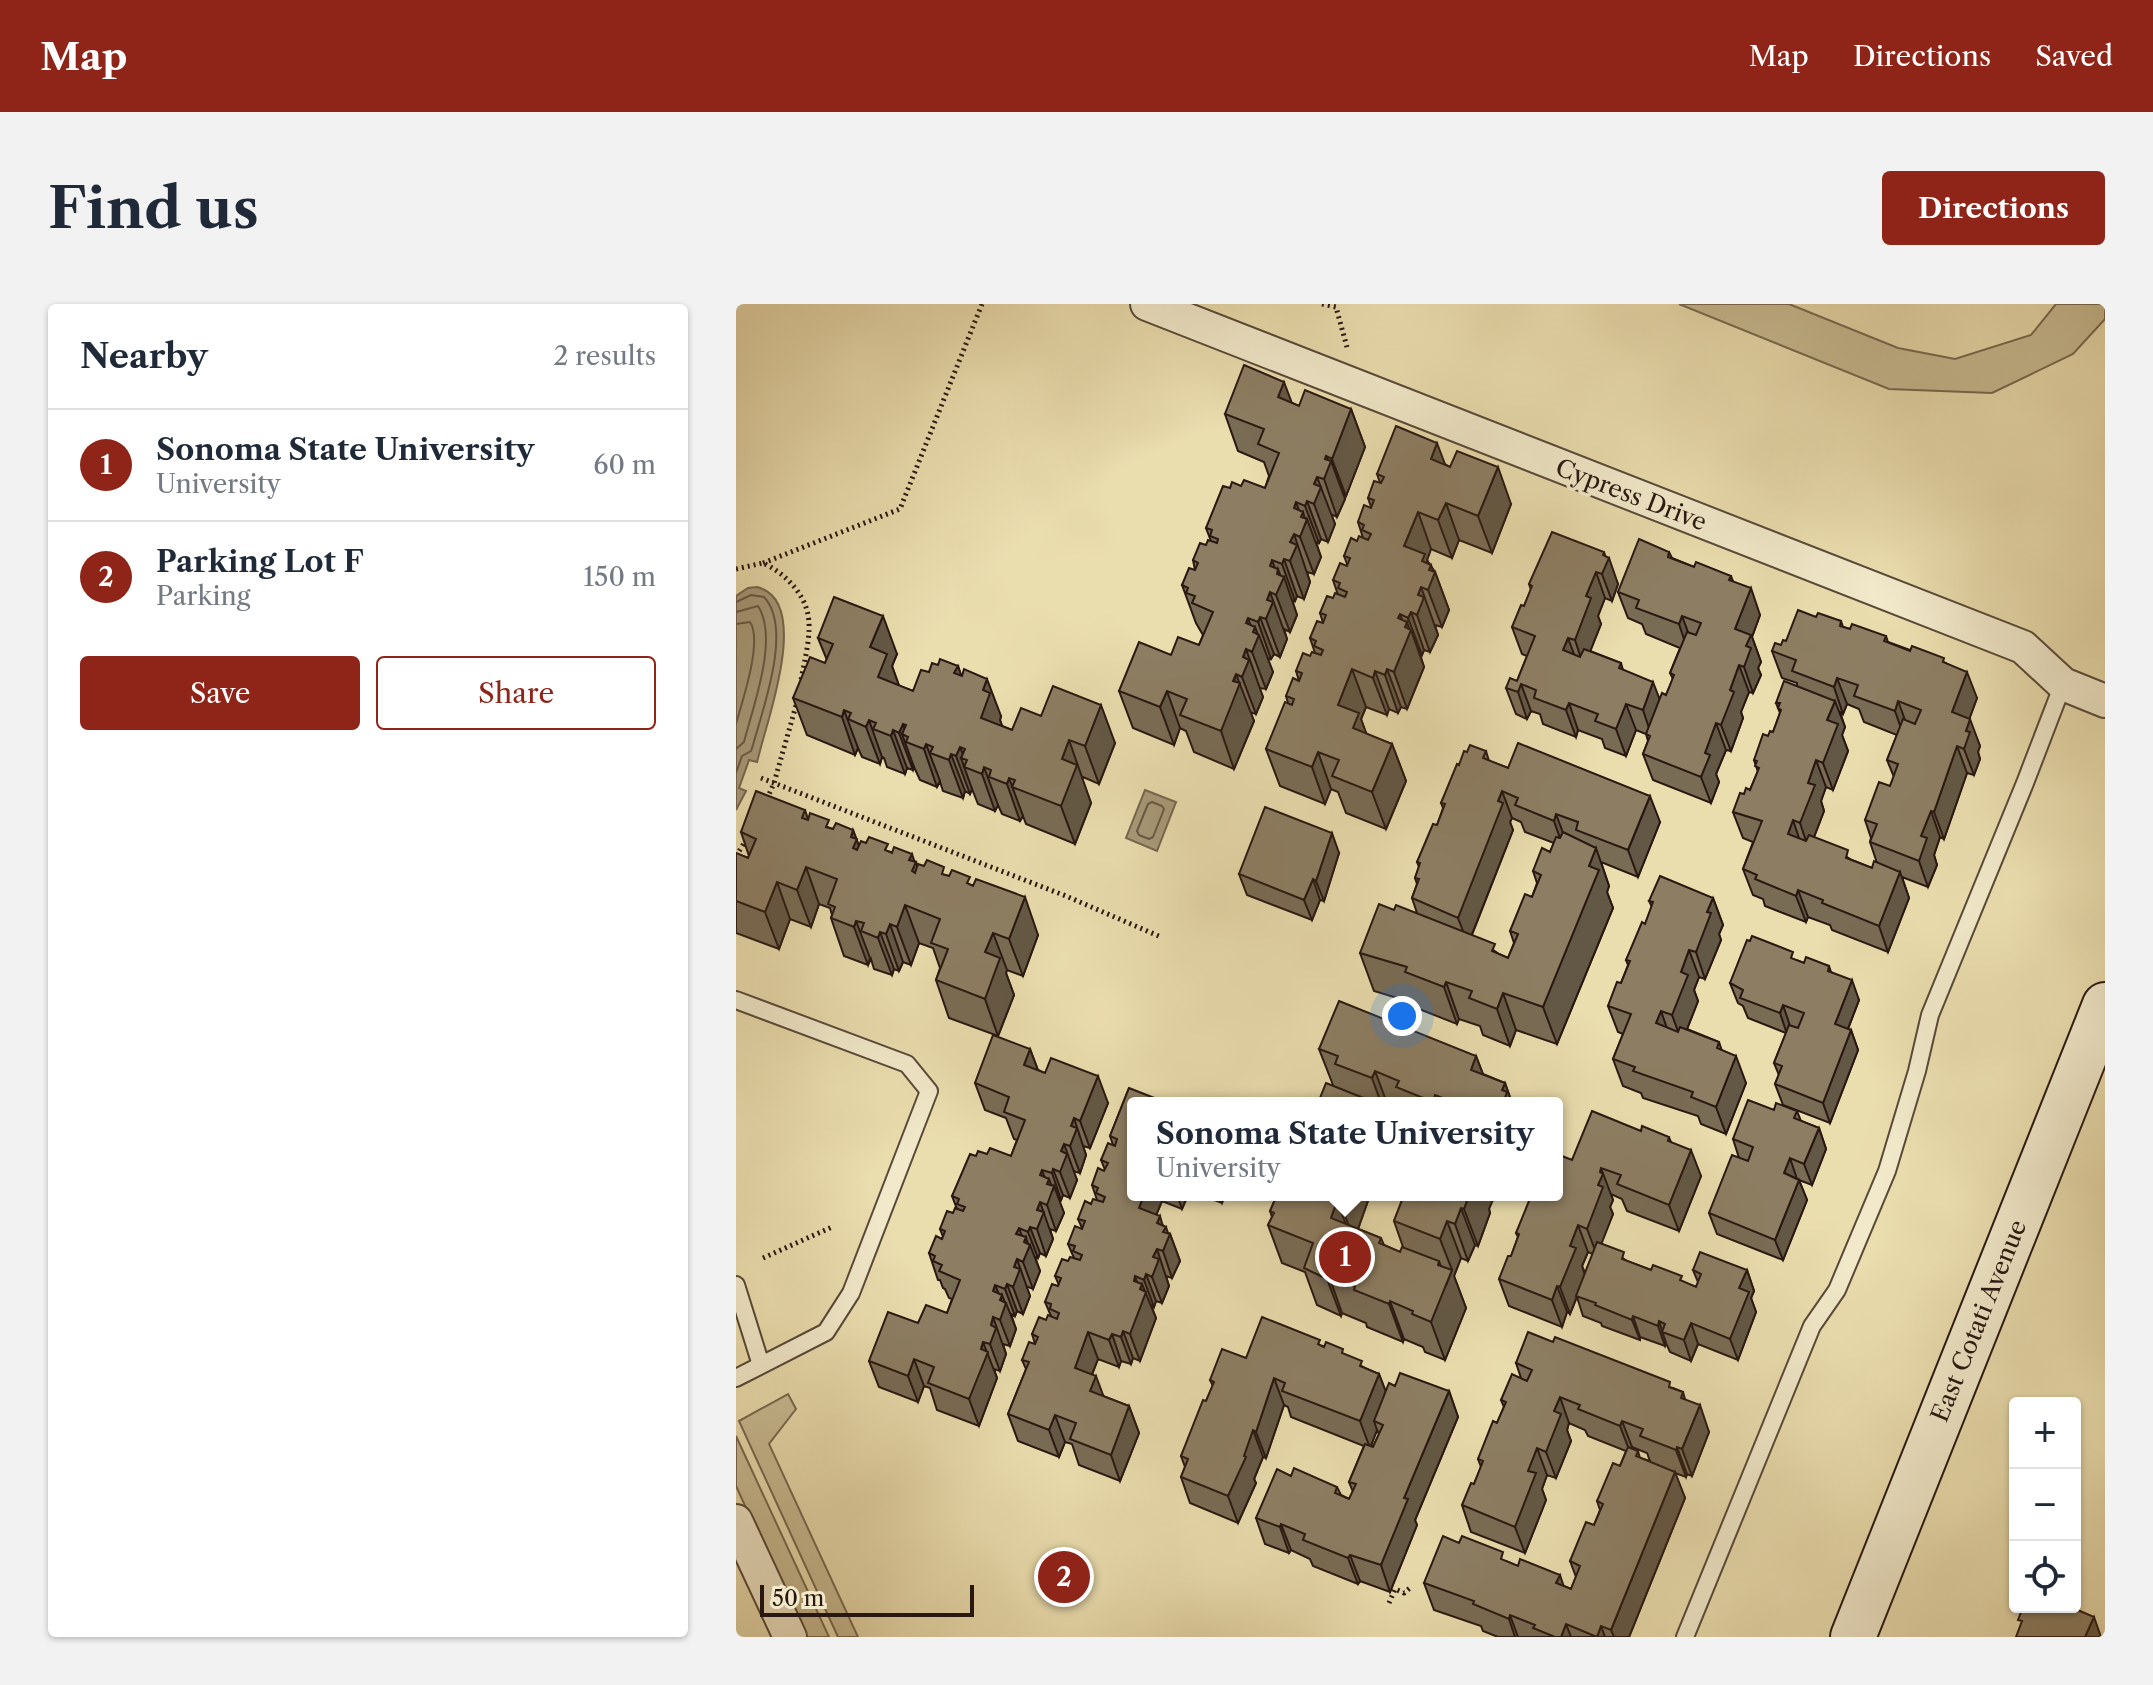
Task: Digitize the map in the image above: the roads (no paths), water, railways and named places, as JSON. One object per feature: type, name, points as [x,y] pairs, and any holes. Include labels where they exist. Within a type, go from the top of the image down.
[{"type":"main road","name":"East Cotati Avenue","points":[[1853,1637],[2105,1005]]},
{"type":"street","name":"Cypress Drive","points":[[1147,304],[2023,647],[2063,684],[2105,701]]},
{"type":"street","points":[[736,1521],[790,1637]]},
{"type":"lane","points":[[1685,1637],[1812,1326],[1837,1290],[1887,1171],[1930,1015],[2063,684]]},
{"type":"lane","points":[[736,1000],[907,1064],[929,1091],[851,1293],[826,1332],[736,1378]]},
{"type":"lane","points":[[736,1285],[761,1365]]},
{"type":"water","points":[[757,587],[773,596],[781,613],[784,634],[782,659],[757,762],[749,760],[739,788],[746,791],[736,810],[736,596],[748,588]]},
{"type":"water","points":[[1145,790],[1176,802],[1157,851],[1126,838]]},
{"type":"place","name":"Sonoma State University","points":[[1345,1257]]},
{"type":"place","name":"Parking Lot F","points":[[1064,1577]]}]
